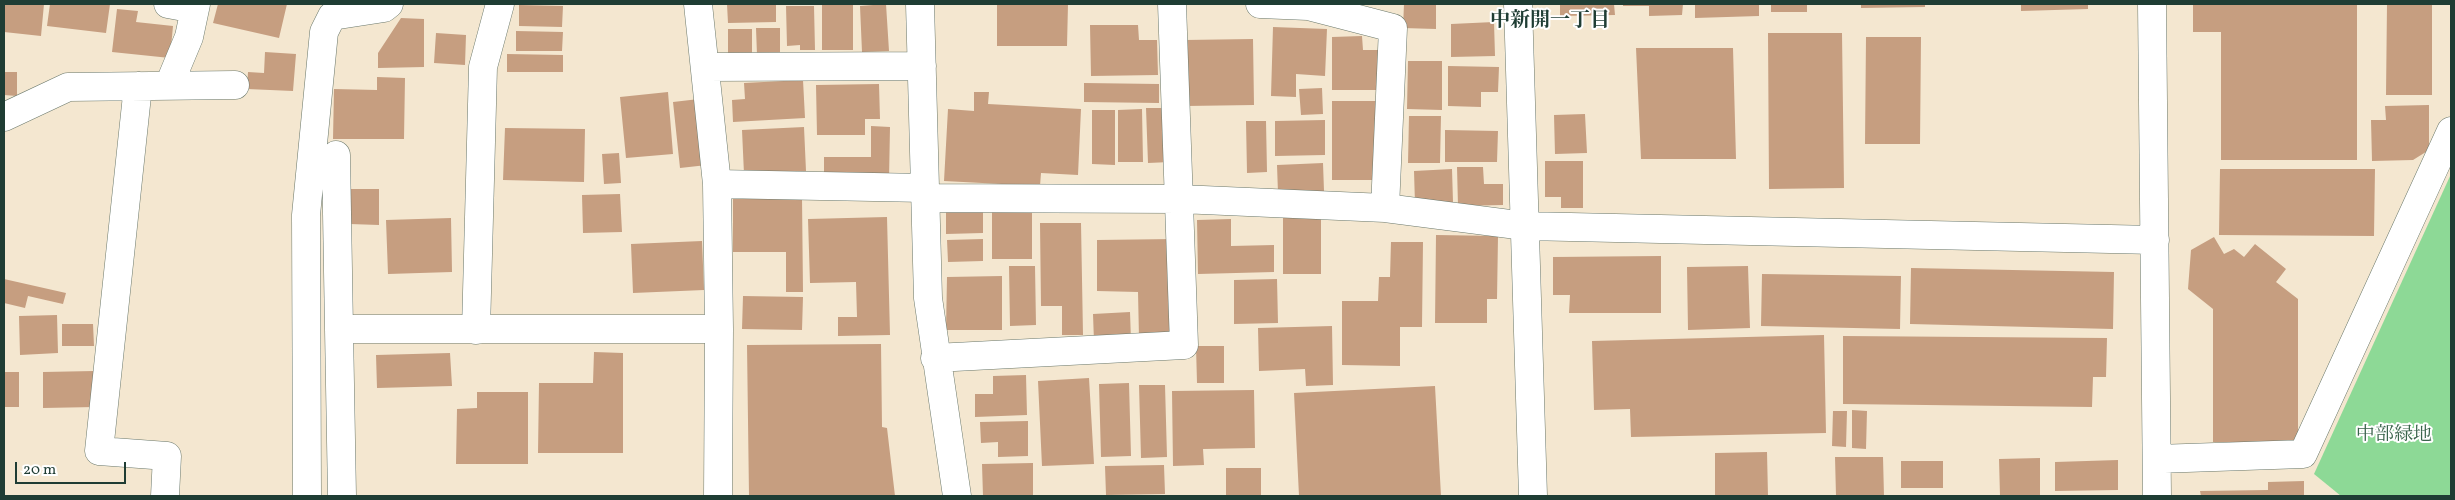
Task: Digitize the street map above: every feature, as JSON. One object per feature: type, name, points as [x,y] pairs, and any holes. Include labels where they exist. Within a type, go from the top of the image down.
[{"type":"street","points":[[168,4],[195,6],[189,37],[169,86]]},
{"type":"street","points":[[307,496],[306,215],[324,32],[332,16],[384,8],[389,4]]},
{"type":"street","points":[[476,330],[483,67],[500,4]]},
{"type":"street","points":[[698,4],[717,184],[719,329],[718,496]]},
{"type":"street","points":[[920,4],[928,298],[935,358],[957,496]]},
{"type":"street","points":[[935,358],[1184,345],[1172,4]]},
{"type":"street","points":[[1260,4],[1308,6],[1393,28],[1385,208]]},
{"type":"street","points":[[1518,4],[1533,496]]},
{"type":"street","points":[[2152,4],[2157,496]]},
{"type":"street","points":[[706,68],[922,66]]},
{"type":"street","points":[[4,119],[68,87],[235,85]]},
{"type":"street","points":[[138,86],[99,451],[167,456],[165,496]]},
{"type":"street","points":[[2157,458],[2303,454],[2451,132]]},
{"type":"street","points":[[336,155],[342,496]]},
{"type":"street","points":[[717,184],[925,193],[1180,199],[1385,208],[1525,226],[2155,240]]},
{"type":"street","points":[[339,329],[719,329]]},
{"type":"green space","name":"中部緑地","points":[[2451,174],[2451,496],[2341,496],[2314,474]]},
{"type":"building","points":[[4,4],[44,4],[41,36],[4,32]]},
{"type":"building","points":[[50,4],[110,4],[106,33],[47,26]]},
{"type":"building","points":[[218,4],[287,4],[279,38],[213,23]]},
{"type":"building","points":[[727,4],[776,4],[776,22],[728,23]]},
{"type":"building","points":[[886,4],[889,51],[862,52],[860,6]]},
{"type":"building","points":[[997,4],[1068,4],[1067,46],[997,46]]},
{"type":"building","points":[[1404,4],[1436,4],[1436,29],[1403,28]]},
{"type":"building","points":[[1560,4],[1614,4],[1615,15],[1560,16]]},
{"type":"building","points":[[1623,4],[1683,4],[1682,15],[1649,16],[1649,6],[1623,6]]},
{"type":"building","points":[[1695,4],[1759,4],[1759,16],[1695,18]]},
{"type":"building","points":[[1771,4],[1807,4],[1807,12],[1771,12]]},
{"type":"building","points":[[1861,4],[1925,4],[1925,7],[1861,8]]},
{"type":"building","points":[[2021,4],[2088,4],[2088,9],[2021,11]]},
{"type":"building","points":[[2193,4],[2357,4],[2357,160],[2221,160],[2221,32],[2193,32]]},
{"type":"building","points":[[2387,4],[2432,4],[2432,95],[2386,95]]},
{"type":"building","points":[[519,5],[563,6],[562,27],[519,26]]},
{"type":"building","points":[[822,5],[853,5],[853,50],[822,50]]},
{"type":"building","points":[[786,6],[814,6],[815,50],[800,50],[800,45],[787,46]]},
{"type":"building","points":[[117,9],[138,11],[136,22],[173,26],[170,58],[112,52]]},
{"type":"building","points":[[401,18],[424,19],[424,67],[378,68],[378,53]]},
{"type":"building","points":[[1494,22],[1495,56],[1451,57],[1451,24]]},
{"type":"building","points":[[1090,25],[1138,25],[1139,40],[1157,40],[1158,75],[1091,76]]},
{"type":"building","points":[[1273,27],[1327,29],[1325,76],[1296,74],[1296,97],[1271,96]]},
{"type":"building","points":[[756,28],[780,28],[780,55],[757,55]]},
{"type":"building","points":[[728,29],[752,29],[752,54],[728,55]]},
{"type":"building","points":[[516,31],[563,32],[562,51],[516,51]]},
{"type":"building","points":[[436,33],[466,35],[465,65],[434,63]]},
{"type":"building","points":[[1768,33],[1842,33],[1844,188],[1769,189]]},
{"type":"building","points":[[1362,36],[1363,50],[1380,50],[1380,90],[1332,90],[1332,37]]},
{"type":"building","points":[[1866,37],[1921,37],[1920,144],[1865,144]]},
{"type":"building","points":[[1253,39],[1254,105],[1186,106],[1185,40]]},
{"type":"building","points":[[1636,48],[1733,48],[1736,159],[1641,159]]},
{"type":"building","points":[[265,52],[296,54],[293,91],[247,89],[248,72],[264,73]]},
{"type":"building","points":[[507,54],[563,55],[563,72],[507,72]]},
{"type":"building","points":[[1408,61],[1442,61],[1442,110],[1407,109]]},
{"type":"building","points":[[1448,66],[1499,67],[1498,92],[1481,92],[1481,107],[1448,106]]},
{"type":"building","points":[[4,72],[17,72],[17,96],[4,95]]},
{"type":"building","points":[[377,77],[405,78],[404,139],[333,139],[334,89],[377,90]]},
{"type":"building","points":[[803,80],[805,118],[733,122],[732,100],[745,99],[744,83]]},
{"type":"building","points":[[1084,83],[1159,84],[1159,103],[1084,102]]},
{"type":"building","points":[[879,84],[880,119],[865,119],[865,135],[817,135],[816,85]]},
{"type":"building","points":[[1322,88],[1323,114],[1301,115],[1299,89]]},
{"type":"building","points":[[668,92],[673,154],[626,158],[620,97]]},
{"type":"building","points":[[974,92],[989,92],[988,104],[1081,109],[1078,175],[1041,173],[1040,186],[944,181],[948,109],[974,111]]},
{"type":"building","points":[[699,99],[707,165],[680,168],[673,102]]},
{"type":"building","points":[[1332,101],[1377,101],[1377,180],[1332,180]]},
{"type":"building","points":[[2429,105],[2429,150],[2413,160],[2372,161],[2371,120],[2386,120],[2385,106]]},
{"type":"building","points":[[1146,108],[1168,108],[1170,162],[1148,163]]},
{"type":"building","points":[[1142,109],[1143,162],[1118,162],[1118,110]]},
{"type":"building","points":[[1092,110],[1115,110],[1115,165],[1092,164]]},
{"type":"building","points":[[1585,114],[1587,153],[1555,154],[1554,115]]},
{"type":"building","points":[[1409,116],[1441,116],[1440,163],[1408,163]]},
{"type":"building","points":[[1325,120],[1325,155],[1275,156],[1275,121]]},
{"type":"building","points":[[1246,121],[1266,121],[1267,172],[1247,173]]},
{"type":"building","points":[[871,126],[890,127],[889,180],[824,180],[824,157],[871,157]]},
{"type":"building","points":[[804,127],[806,171],[744,174],[742,130]]},
{"type":"building","points":[[505,128],[585,129],[584,182],[503,180]]},
{"type":"building","points":[[1445,130],[1498,131],[1497,162],[1445,162]]},
{"type":"building","points":[[619,153],[621,183],[604,184],[602,154]]},
{"type":"building","points":[[1545,161],[1583,161],[1583,208],[1561,208],[1561,197],[1545,197]]},
{"type":"building","points":[[1323,163],[1324,191],[1278,193],[1277,165]]},
{"type":"building","points":[[1457,167],[1483,167],[1484,184],[1503,184],[1503,205],[1458,206]]},
{"type":"building","points":[[1452,169],[1453,202],[1415,204],[1414,171]]},
{"type":"building","points":[[2220,169],[2375,169],[2374,236],[2219,235]]},
{"type":"building","points":[[351,189],[379,189],[379,225],[350,224]]},
{"type":"building","points":[[620,194],[622,232],[583,233],[582,195]]},
{"type":"building","points":[[733,197],[802,197],[803,292],[786,292],[786,252],[733,252]]},
{"type":"building","points":[[1032,210],[1032,259],[992,259],[992,211]]},
{"type":"building","points":[[946,211],[983,211],[983,233],[946,234]]},
{"type":"building","points":[[887,217],[890,335],[838,336],[838,317],[857,317],[856,282],[810,283],[808,219]]},
{"type":"building","points":[[1283,217],[1321,217],[1321,274],[1283,274]]},
{"type":"building","points":[[451,218],[452,272],[388,274],[386,220]]},
{"type":"building","points":[[1231,219],[1231,246],[1274,245],[1274,272],[1198,274],[1197,220]]},
{"type":"building","points":[[1040,223],[1081,223],[1083,335],[1062,335],[1062,306],[1041,306]]},
{"type":"building","points":[[1436,235],[1498,236],[1497,299],[1487,299],[1487,323],[1435,323]]},
{"type":"building","points":[[2214,237],[2224,254],[2234,249],[2244,257],[2255,244],[2286,269],[2276,282],[2298,299],[2298,443],[2213,442],[2213,309],[2188,289],[2191,250]]},
{"type":"building","points":[[983,239],[983,261],[948,262],[947,240]]},
{"type":"building","points":[[1174,239],[1174,338],[1139,338],[1138,292],[1097,291],[1097,240]]},
{"type":"building","points":[[702,241],[704,290],[633,293],[631,244]]},
{"type":"building","points":[[1391,242],[1423,242],[1422,327],[1400,327],[1400,366],[1342,365],[1342,301],[1378,301],[1379,277],[1390,277]]},
{"type":"building","points":[[1661,256],[1661,313],[1569,313],[1570,295],[1553,295],[1553,257]]},
{"type":"building","points":[[1009,266],[1035,266],[1036,325],[1010,326]]},
{"type":"building","points":[[1748,266],[1750,328],[1688,330],[1687,267]]},
{"type":"building","points":[[1911,268],[2114,272],[2113,329],[1910,324]]},
{"type":"building","points":[[1762,274],[1901,276],[1900,329],[1761,326]]},
{"type":"building","points":[[1002,276],[1002,330],[946,330],[947,277]]},
{"type":"building","points":[[4,279],[66,293],[63,304],[28,296],[25,308],[4,303]]},
{"type":"building","points":[[1277,279],[1278,323],[1234,324],[1234,280]]},
{"type":"building","points":[[743,296],[803,297],[802,330],[742,329]]},
{"type":"building","points":[[1130,312],[1131,341],[1094,342],[1093,314]]},
{"type":"building","points":[[57,315],[58,353],[20,355],[19,316]]},
{"type":"building","points":[[62,324],[93,324],[94,346],[62,346]]},
{"type":"building","points":[[1332,326],[1333,385],[1306,386],[1305,369],[1259,371],[1258,328]]},
{"type":"building","points":[[1824,335],[1826,433],[1631,437],[1630,409],[1594,410],[1592,341]]},
{"type":"building","points":[[1843,336],[2107,338],[2106,377],[2093,377],[2092,407],[1843,404]]},
{"type":"building","points":[[881,344],[882,427],[887,428],[895,496],[749,496],[747,345]]},
{"type":"building","points":[[1196,346],[1224,346],[1224,383],[1197,383]]},
{"type":"building","points":[[594,352],[623,353],[623,453],[538,453],[539,383],[593,383]]},
{"type":"building","points":[[450,353],[452,386],[377,388],[376,355]]},
{"type":"building","points":[[94,371],[95,407],[43,408],[43,372]]},
{"type":"building","points":[[4,372],[19,372],[19,407],[4,407]]},
{"type":"building","points":[[1026,375],[1027,415],[975,417],[975,394],[993,394],[993,376]]},
{"type":"building","points":[[1089,378],[1094,464],[1042,466],[1038,381]]},
{"type":"building","points":[[1129,383],[1131,456],[1101,457],[1099,384]]},
{"type":"building","points":[[1139,385],[1165,385],[1167,457],[1141,458]]},
{"type":"building","points":[[1435,386],[1441,496],[1299,496],[1294,393]]},
{"type":"building","points":[[1254,390],[1255,448],[1203,449],[1204,465],[1173,466],[1172,391]]},
{"type":"building","points":[[477,392],[528,392],[528,464],[456,464],[457,409],[477,408]]},
{"type":"building","points":[[1852,410],[1867,411],[1866,449],[1852,448]]},
{"type":"building","points":[[1833,411],[1847,411],[1846,447],[1832,446]]},
{"type":"building","points":[[1028,421],[1028,456],[998,457],[998,442],[981,443],[980,422]]},
{"type":"building","points":[[1767,452],[1768,496],[1715,496],[1715,453]]},
{"type":"building","points":[[1835,457],[1883,457],[1884,496],[1836,496]]},
{"type":"building","points":[[2040,458],[2040,496],[2000,496],[1999,459]]},
{"type":"building","points":[[2118,460],[2118,490],[2055,491],[2055,462]]},
{"type":"building","points":[[1901,461],[1943,461],[1943,488],[1901,488]]},
{"type":"building","points":[[1033,463],[1033,496],[983,496],[982,464]]},
{"type":"building","points":[[1164,465],[1165,494],[1106,495],[1105,466]]},
{"type":"building","points":[[1226,468],[1261,468],[1261,496],[1226,496]]},
{"type":"building","points":[[2304,481],[2304,496],[2201,496],[2200,491],[2268,490],[2268,482]]},
{"type":"district","name":"中新開一丁目","points":[[1550,22]]}]
